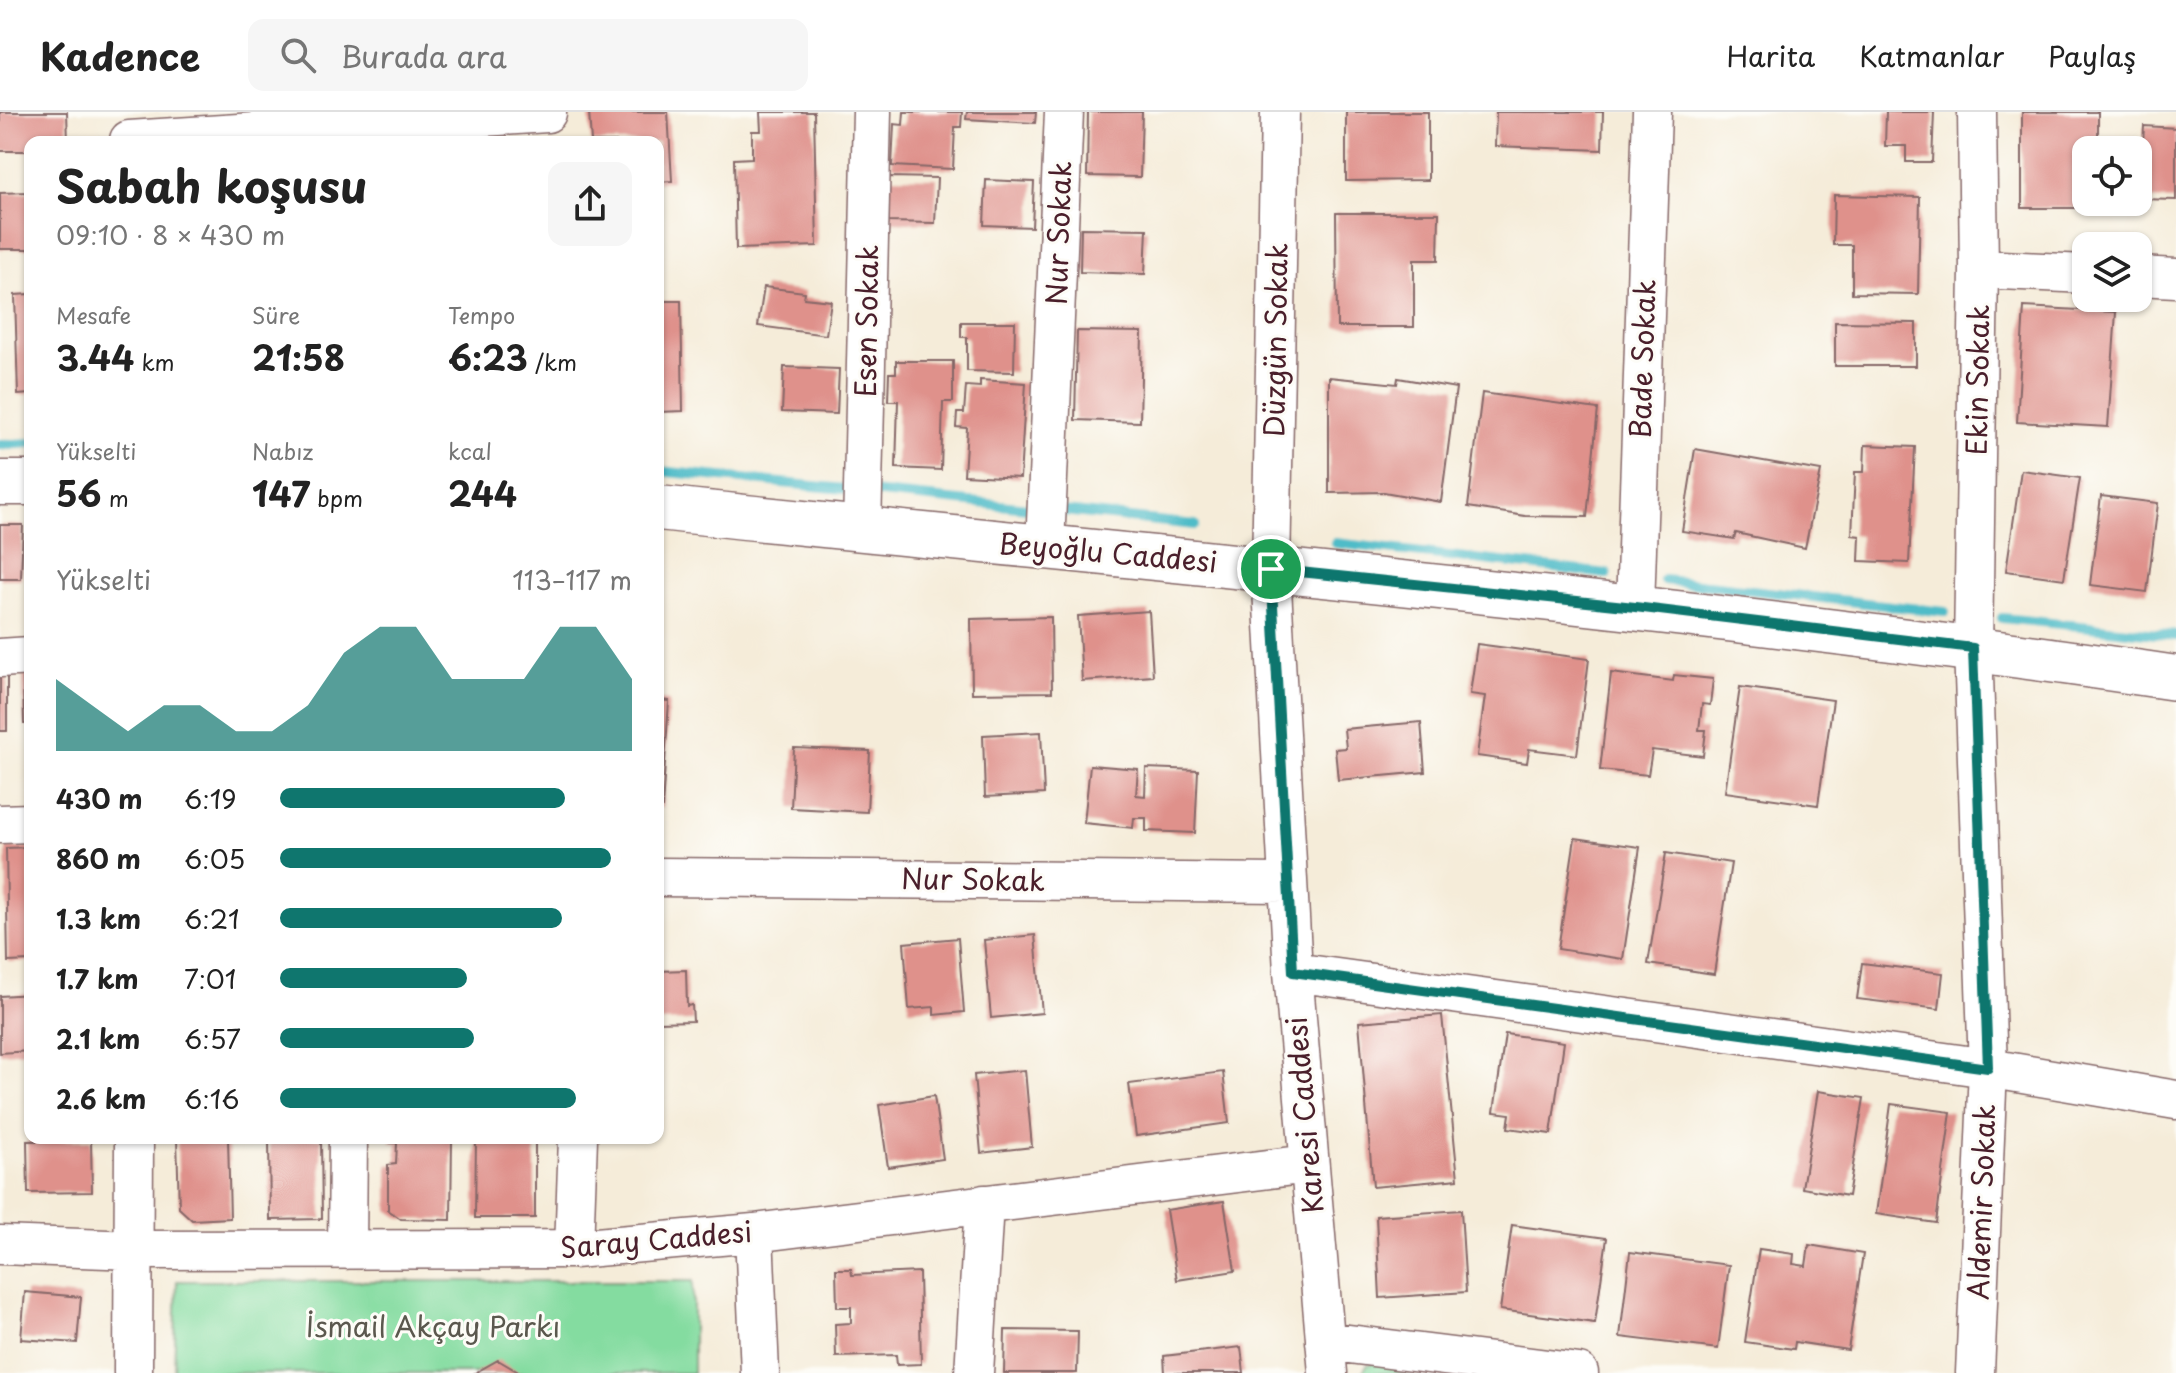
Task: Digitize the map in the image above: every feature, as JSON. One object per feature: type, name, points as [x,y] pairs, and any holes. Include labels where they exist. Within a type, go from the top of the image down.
[{"type":"main road","points":[[0,483],[24,483]]},
{"type":"main road","name":"Beyoğlu Caddesi","points":[[664,508],[863,504],[1046,522],[1271,569],[1635,607],[1973,648],[2176,678]]},
{"type":"street","points":[[128,131],[547,112],[547,136]]},
{"type":"street","name":"Esen Sokak","points":[[863,504],[872,112]]},
{"type":"street","name":"Nur Sokak","points":[[1046,522],[1064,112]]},
{"type":"street","name":"Düzgün Sokak","points":[[1271,569],[1280,112]]},
{"type":"street","name":"Bade Sokak","points":[[1635,607],[1652,112]]},
{"type":"street","name":"Ekin Sokak","points":[[1973,648],[1979,269],[1977,112]]},
{"type":"street","points":[[1979,269],[2072,273]]},
{"type":"street","points":[[2152,277],[2176,278]]},
{"type":"street","name":"Karesi Caddesi","points":[[1271,569],[1293,972],[1326,1357]]},
{"type":"street","name":"Aldemir Sokak","points":[[1973,648],[1988,1068],[1975,1373]]},
{"type":"street","points":[[0,658],[24,656]]},
{"type":"street","points":[[0,824],[24,823]]},
{"type":"street","name":"Nur Sokak","points":[[664,877],[1287,883]]},
{"type":"street","points":[[1293,972],[1988,1068],[2176,1100]]},
{"type":"street","points":[[133,1373],[134,1144]]},
{"type":"street","points":[[347,1250],[348,1144]]},
{"type":"street","points":[[574,1249],[578,1144]]},
{"type":"street","name":"Saray Caddesi","points":[[0,1245],[134,1250],[574,1249],[754,1233],[1309,1164]]},
{"type":"street","points":[[974,1373],[984,1204]]},
{"type":"street","points":[[754,1233],[760,1373]]},
{"type":"street","points":[[1326,1357],[1579,1373]]},
{"type":"green space","name":"İsmail Akçay Parkı","points":[[177,1281],[693,1281],[693,1373],[174,1373]]},
{"type":"green space","points":[[1378,1361],[1473,1373],[1362,1373],[1367,1365]]},
{"type":"building","points":[[0,112],[67,112],[68,136],[24,136],[24,151],[0,151]]},
{"type":"building","points":[[589,112],[668,112],[672,181],[664,182],[664,136],[591,136]]},
{"type":"building","points":[[760,112],[814,112],[817,246],[736,249],[734,159],[752,158],[752,131],[761,131]]},
{"type":"building","points":[[904,112],[962,112],[961,127],[955,127],[953,169],[892,166],[894,124],[903,125]]},
{"type":"building","points":[[967,112],[1036,112],[1035,123],[966,119]]},
{"type":"building","points":[[1088,112],[1142,112],[1140,177],[1087,176]]},
{"type":"building","points":[[1346,112],[1428,112],[1428,180],[1346,181]]},
{"type":"building","points":[[1496,112],[1603,112],[1602,150],[1495,146]]},
{"type":"building","points":[[1886,112],[1934,112],[1932,162],[1906,162],[1906,146],[1885,146]]},
{"type":"building","points":[[2022,112],[2098,112],[2098,136],[2072,136],[2072,208],[2022,208]]},
{"type":"building","points":[[2144,126],[2176,128],[2176,200],[2152,199],[2152,136],[2143,136]]},
{"type":"building","points":[[889,177],[937,178],[935,223],[887,222]]},
{"type":"building","points":[[986,180],[1034,182],[1032,227],[984,225]]},
{"type":"building","points":[[24,192],[24,249],[0,249],[0,193]]},
{"type":"building","points":[[1834,195],[1920,197],[1918,294],[1852,293],[1852,245],[1833,245]]},
{"type":"building","points":[[1336,213],[1439,213],[1438,260],[1414,260],[1414,327],[1337,327]]},
{"type":"building","points":[[1081,228],[1147,229],[1145,274],[1080,272]]},
{"type":"building","points":[[764,287],[805,292],[804,298],[831,301],[826,335],[758,326]]},
{"type":"building","points":[[24,294],[24,394],[18,395],[15,295]]},
{"type":"building","points":[[664,301],[681,301],[683,411],[664,412]]},
{"type":"building","points":[[2024,307],[2116,312],[2108,427],[2017,422]]},
{"type":"building","points":[[961,322],[1015,322],[1014,372],[967,371],[967,337],[961,337]]},
{"type":"building","points":[[1835,322],[1916,323],[1916,366],[1835,366]]},
{"type":"building","points":[[1077,331],[1142,332],[1140,422],[1075,420]]},
{"type":"building","points":[[896,361],[953,361],[953,402],[943,402],[941,470],[896,468],[898,401],[888,401],[889,373],[896,373]]},
{"type":"building","points":[[784,367],[839,369],[837,414],[782,412]]},
{"type":"building","points":[[1329,377],[1397,384],[1398,378],[1456,388],[1441,502],[1384,492],[1329,493]]},
{"type":"building","points":[[980,380],[1026,383],[1020,478],[964,475],[967,428],[956,427],[957,413],[964,413],[966,386],[980,387]]},
{"type":"building","points":[[1482,393],[1598,409],[1587,517],[1525,516],[1468,507]]},
{"type":"building","points":[[1865,445],[1915,447],[1909,563],[1859,561],[1860,536],[1852,535],[1855,472],[1864,472]]},
{"type":"building","points":[[1695,449],[1821,471],[1805,548],[1736,533],[1734,539],[1682,531]]},
{"type":"building","points":[[2021,470],[2080,478],[2064,579],[2006,571]]},
{"type":"building","points":[[2101,496],[2158,503],[2147,592],[2090,585]]},
{"type":"building","points":[[0,525],[23,525],[21,579],[0,579]]},
{"type":"building","points":[[1149,611],[1153,676],[1082,681],[1078,616]]},
{"type":"building","points":[[1051,617],[1052,692],[972,693],[971,619]]},
{"type":"building","points":[[1477,644],[1589,659],[1577,755],[1529,749],[1527,763],[1477,756],[1485,696],[1470,694]]},
{"type":"building","points":[[1611,673],[1673,681],[1674,675],[1713,679],[1710,705],[1702,704],[1699,730],[1706,730],[1703,756],[1652,750],[1648,775],[1600,770]]},
{"type":"building","points":[[0,675],[7,675],[7,731],[0,731]]},
{"type":"building","points":[[1740,687],[1833,700],[1818,805],[1725,792]]},
{"type":"building","points":[[664,701],[669,701],[664,777]]},
{"type":"building","points":[[1421,722],[1425,772],[1338,780],[1335,749],[1346,748],[1344,729]]},
{"type":"building","points":[[1041,732],[1044,794],[985,797],[983,735]]},
{"type":"building","points":[[794,748],[870,751],[867,812],[791,808]]},
{"type":"building","points":[[1090,765],[1138,769],[1136,795],[1145,796],[1146,768],[1198,770],[1195,833],[1146,831],[1146,818],[1134,818],[1133,828],[1084,823]]},
{"type":"building","points":[[1575,838],[1640,847],[1623,959],[1558,949]]},
{"type":"building","points":[[24,847],[24,961],[8,962],[6,848]]},
{"type":"building","points":[[1666,853],[1731,863],[1714,974],[1648,964]]},
{"type":"building","points":[[1035,935],[1042,1013],[991,1018],[984,940]]},
{"type":"building","points":[[958,938],[964,1012],[934,1015],[934,1007],[909,1009],[904,943]]},
{"type":"building","points":[[1862,963],[1943,973],[1939,1009],[1857,999]]},
{"type":"building","points":[[686,970],[687,1006],[692,1005],[693,1021],[664,1022],[664,971]]},
{"type":"building","points":[[24,994],[24,1051],[0,1053],[0,996]]},
{"type":"building","points":[[1442,1015],[1458,1179],[1373,1187],[1359,1022]]},
{"type":"building","points":[[1505,1034],[1564,1042],[1551,1134],[1508,1128],[1510,1114],[1494,1112]]},
{"type":"building","points":[[1025,1070],[1032,1147],[981,1153],[974,1075]]},
{"type":"building","points":[[1223,1072],[1229,1123],[1136,1136],[1129,1084]]},
{"type":"building","points":[[1818,1091],[1864,1098],[1848,1196],[1802,1188]]},
{"type":"building","points":[[934,1096],[943,1159],[888,1167],[879,1105]]},
{"type":"building","points":[[1891,1104],[1951,1112],[1936,1223],[1876,1214]]},
{"type":"building","points":[[27,1144],[91,1144],[92,1192],[28,1193]]},
{"type":"building","points":[[177,1144],[228,1144],[230,1218],[192,1220],[179,1208]]},
{"type":"building","points":[[269,1144],[321,1144],[322,1219],[270,1220]]},
{"type":"building","points":[[397,1144],[452,1144],[451,1220],[401,1219],[388,1210],[388,1165],[396,1164]]},
{"type":"building","points":[[476,1144],[535,1144],[535,1218],[475,1218]]},
{"type":"building","points":[[1224,1201],[1235,1271],[1177,1280],[1166,1210]]},
{"type":"building","points":[[1461,1210],[1466,1292],[1380,1298],[1376,1216]]},
{"type":"building","points":[[1512,1225],[1607,1238],[1595,1323],[1500,1310]]},
{"type":"building","points":[[1809,1245],[1863,1254],[1848,1350],[1795,1342],[1794,1349],[1745,1342],[1759,1249],[1794,1254],[1793,1264],[1806,1266]]},
{"type":"building","points":[[1630,1252],[1729,1265],[1718,1349],[1620,1337]]},
{"type":"building","points":[[836,1269],[851,1269],[852,1275],[919,1272],[921,1364],[897,1365],[896,1355],[836,1357],[835,1324],[851,1323],[851,1307],[837,1307]]},
{"type":"building","points":[[25,1292],[81,1297],[77,1343],[21,1339]]},
{"type":"building","points":[[1005,1330],[1078,1331],[1077,1373],[1004,1373]]},
{"type":"building","points":[[1241,1347],[1244,1373],[1165,1373],[1164,1356]]},
{"type":"building","points":[[498,1360],[520,1373],[475,1373]]},
{"type":"waterway","points":[[0,445],[24,443]]},
{"type":"waterway","points":[[664,472],[855,490]]},
{"type":"waterway","points":[[871,492],[1038,509]]},
{"type":"waterway","points":[[1054,510],[1195,525]]},
{"type":"waterway","points":[[1335,543],[1607,574]]},
{"type":"waterway","points":[[1664,580],[1945,612]]},
{"type":"waterway","points":[[2002,618],[2176,636]]},
{"type":"route","points":[[1271,569],[1635,607],[1973,648],[1988,1068],[1293,972],[1271,569]]}]
